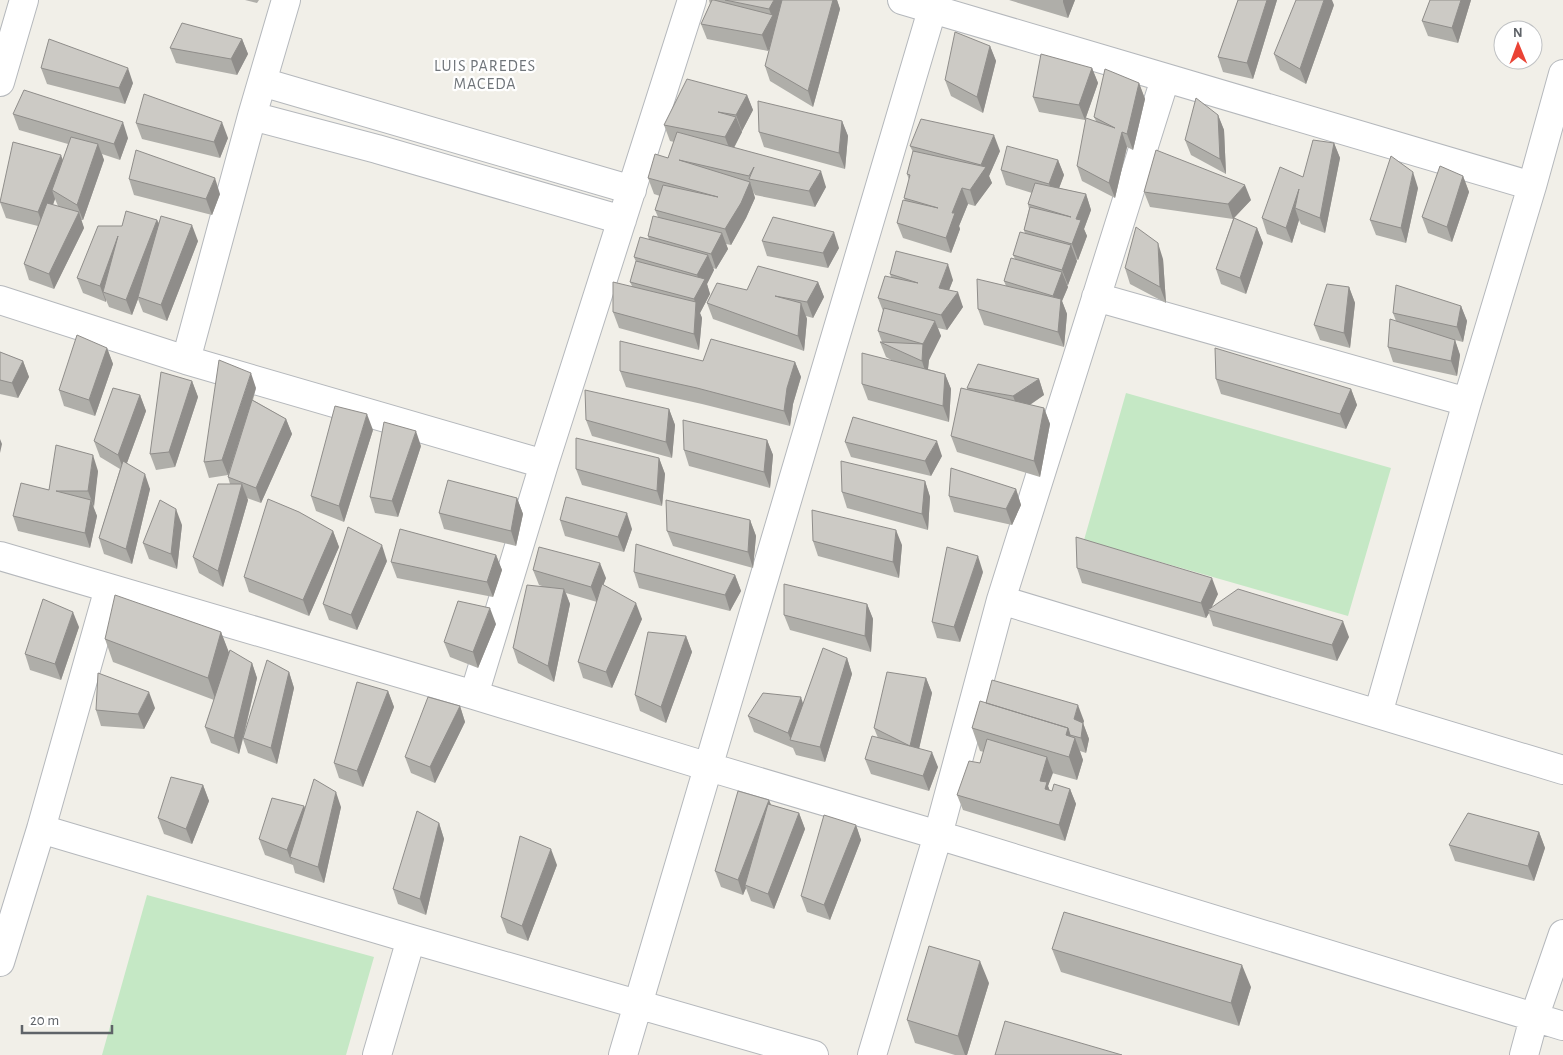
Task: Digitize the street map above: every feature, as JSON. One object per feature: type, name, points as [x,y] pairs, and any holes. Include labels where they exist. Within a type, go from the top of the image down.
[{"type":"street","points":[[0,82],[24,0]]},
{"type":"street","points":[[186,360],[252,116],[286,0]]},
{"type":"street","points":[[474,695],[544,464],[692,0]]},
{"type":"street","points":[[902,0],[934,4],[1165,79],[1532,186]]},
{"type":"street","points":[[623,1055],[934,4]]},
{"type":"street","points":[[1378,714],[1563,74]]},
{"type":"street","points":[[872,1055],[938,835],[1001,600],[1165,79]]},
{"type":"street","points":[[262,82],[632,190]]},
{"type":"street","points":[[252,116],[376,149],[622,220]]},
{"type":"street","points":[[1096,297],[1467,402]]},
{"type":"street","points":[[0,300],[186,360],[544,464]]},
{"type":"street","points":[[0,556],[474,695],[1563,1026]]},
{"type":"street","points":[[0,962],[41,829],[109,588]]},
{"type":"street","points":[[1001,600],[1563,770]]},
{"type":"street","points":[[41,829],[411,939],[814,1055]]},
{"type":"street","points":[[1524,1055],[1534,1018],[1563,934]]},
{"type":"street","points":[[377,1055],[411,939]]},
{"type":"green space","points":[[1126,393],[1391,468],[1348,616],[1084,540]]},
{"type":"green space","points":[[147,895],[374,957],[346,1055],[102,1055]]},
{"type":"building","points":[[712,0],[773,15],[762,35],[701,24]]},
{"type":"building","points":[[725,0],[774,0],[769,9]]},
{"type":"building","points":[[782,0],[833,0],[808,91],[765,66]]},
{"type":"building","points":[[1238,0],[1267,0],[1247,63],[1218,57]]},
{"type":"building","points":[[1296,0],[1324,0],[1300,69],[1274,54]]},
{"type":"building","points":[[1430,0],[1461,0],[1452,28],[1422,21]]},
{"type":"building","points":[[182,23],[242,39],[231,59],[170,48]]},
{"type":"building","points":[[955,32],[990,46],[977,97],[945,80]]},
{"type":"building","points":[[49,39],[128,68],[119,88],[41,68]]},
{"type":"building","points":[[1041,54],[1092,68],[1079,105],[1033,97]]},
{"type":"building","points":[[1105,69],[1139,83],[1127,134],[1122,132],[1109,183],[1077,166],[1086,118],[1115,128],[1094,117]]},
{"type":"building","points":[[687,79],[747,95],[736,115],[718,112],[736,117],[725,137],[664,125]]},
{"type":"building","points":[[24,90],[123,122],[114,144],[13,114]]},
{"type":"building","points":[[144,94],[222,122],[214,142],[136,123]]},
{"type":"building","points":[[1196,98],[1218,115],[1220,159],[1185,140]]},
{"type":"building","points":[[758,101],[842,121],[839,153],[759,132]]},
{"type":"building","points":[[921,119],[994,135],[981,165],[910,146]]},
{"type":"building","points":[[677,132],[821,171],[809,191],[749,179],[754,167],[749,176],[679,160],[750,182],[741,203],[725,229],[655,210],[663,185],[718,197],[648,178],[655,154],[668,158]]},
{"type":"building","points":[[71,137],[98,144],[77,205],[52,190]]},
{"type":"building","points":[[1313,140],[1334,143],[1320,218],[1295,208],[1299,189],[1286,228],[1262,218],[1280,167],[1303,177]]},
{"type":"building","points":[[13,142],[61,155],[38,212],[0,202]]},
{"type":"building","points":[[1007,146],[1058,160],[1049,184],[1001,170]]},
{"type":"building","points":[[136,150],[215,178],[206,199],[129,179]]},
{"type":"building","points":[[1156,150],[1245,185],[1228,204],[1144,192]]},
{"type":"building","points":[[913,151],[986,167],[970,190],[962,188],[952,213],[955,213],[946,238],[897,223],[903,200],[938,208],[904,198],[910,175],[907,174]]},
{"type":"building","points":[[1391,156],[1413,172],[1401,228],[1370,220]]},
{"type":"building","points":[[1440,166],[1463,176],[1447,227],[1422,217]]},
{"type":"building","points":[[1035,183],[1086,194],[1076,219],[1081,220],[1072,244],[1024,230],[1030,207],[1071,217],[1028,204]]},
{"type":"building","points":[[47,203],[79,212],[49,274],[24,264]]},
{"type":"building","points":[[126,211],[157,220],[126,300],[103,292],[118,236],[100,286],[77,278],[98,226],[122,226]]},
{"type":"building","points":[[161,216],[192,225],[161,305],[138,297]]},
{"type":"building","points":[[653,216],[722,233],[711,254],[648,236]]},
{"type":"building","points":[[773,217],[834,232],[823,253],[762,241]]},
{"type":"building","points":[[1234,218],[1257,228],[1240,278],[1216,269]]},
{"type":"building","points":[[1136,227],[1158,243],[1160,287],[1125,268]]},
{"type":"building","points":[[1020,232],[1071,245],[1062,270],[1013,255]]},
{"type":"building","points":[[640,237],[708,255],[697,275],[634,257]]},
{"type":"building","points":[[896,251],[948,264],[939,288],[958,292],[941,315],[878,298],[885,276],[918,283],[890,274]]},
{"type":"building","points":[[1011,258],[1062,272],[1053,296],[1004,281]]},
{"type":"building","points":[[636,261],[705,279],[694,299],[630,282]]},
{"type":"building","points":[[758,266],[818,282],[807,302],[775,296],[801,303],[798,336],[707,303],[717,283],[747,290]]},
{"type":"building","points":[[977,279],[1061,299],[1058,332],[978,309]]},
{"type":"building","points":[[613,282],[696,302],[694,334],[613,312]]},
{"type":"building","points":[[1327,284],[1349,287],[1344,333],[1314,325]]},
{"type":"building","points":[[1396,285],[1461,306],[1457,327],[1393,313]]},
{"type":"building","points":[[884,308],[935,321],[923,344],[878,331]]},
{"type":"building","points":[[1390,319],[1455,340],[1451,361],[1388,347]]},
{"type":"building","points":[[77,335],[107,348],[89,400],[59,390]]},
{"type":"building","points":[[711,339],[795,362],[787,388],[784,411],[697,388],[620,371],[620,341],[703,361]]},
{"type":"building","points":[[880,342],[923,344],[922,361]]},
{"type":"building","points":[[1215,348],[1351,389],[1340,414],[1216,379]]},
{"type":"building","points":[[0,352],[23,361],[12,383],[0,380]]},
{"type":"building","points":[[862,353],[945,374],[943,406],[862,384]]},
{"type":"building","points":[[219,360],[251,373],[222,460],[204,462]]},
{"type":"building","points":[[978,364],[1039,379],[1013,396],[967,388]]},
{"type":"building","points":[[161,372],[192,381],[169,452],[150,454]]},
{"type":"building","points":[[113,388],[140,395],[118,455],[94,441]]},
{"type":"building","points":[[961,388],[1044,408],[1034,461],[951,436]]},
{"type":"building","points":[[585,390],[669,409],[666,442],[586,420]]},
{"type":"building","points":[[252,400],[286,419],[256,488],[228,477]]},
{"type":"building","points":[[335,406],[367,414],[339,506],[311,496]]},
{"type":"building","points":[[853,417],[937,441],[925,461],[845,442]]},
{"type":"building","points":[[683,420],[767,440],[764,472],[684,450]]},
{"type":"building","points":[[384,422],[416,431],[392,501],[370,497]]},
{"type":"building","points":[[576,438],[659,458],[657,491],[576,469]]},
{"type":"building","points":[[56,445],[93,455],[88,491],[56,491],[91,500],[85,533],[13,516],[21,483],[49,490]]},
{"type":"building","points":[[123,461],[145,474],[126,549],[99,538]]},
{"type":"building","points":[[841,461],[925,481],[922,514],[842,492]]},
{"type":"building","points":[[951,468],[1016,489],[1006,509],[949,496]]},
{"type":"building","points":[[448,480],[517,498],[511,531],[439,513]]},
{"type":"building","points":[[218,484],[242,484],[218,571],[193,557]]},
{"type":"building","points":[[566,497],[627,513],[618,537],[560,520]]},
{"type":"building","points":[[268,499],[299,512],[333,531],[303,600],[244,577]]},
{"type":"building","points":[[160,500],[176,509],[171,554],[143,543]]},
{"type":"building","points":[[666,500],[750,520],[748,552],[667,531]]},
{"type":"building","points":[[812,510],[896,530],[893,562],[813,541]]},
{"type":"building","points":[[348,527],[382,545],[351,615],[323,604]]},
{"type":"building","points":[[400,529],[496,555],[487,582],[391,562]]},
{"type":"building","points":[[1076,537],[1212,578],[1201,603],[1077,568]]},
{"type":"building","points":[[636,544],[735,575],[725,595],[634,572]]},
{"type":"building","points":[[539,547],[600,563],[591,587],[533,570]]},
{"type":"building","points":[[947,547],[978,556],[954,627],[932,622]]},
{"type":"building","points":[[602,584],[636,603],[606,672],[578,662]]},
{"type":"building","points":[[784,584],[867,604],[865,636],[784,615]]},
{"type":"building","points":[[527,585],[564,589],[548,666],[513,648]]},
{"type":"building","points":[[1238,589],[1343,621],[1332,645],[1208,610]]},
{"type":"building","points":[[115,595],[221,632],[208,678],[105,639]]},
{"type":"building","points":[[43,599],[73,612],[55,664],[25,654]]},
{"type":"building","points":[[458,601],[490,608],[473,652],[444,642]]},
{"type":"building","points":[[648,632],[686,636],[661,707],[635,695]]},
{"type":"building","points":[[823,648],[847,658],[820,747],[790,740]]},
{"type":"building","points":[[230,650],[252,663],[234,738],[205,727]]},
{"type":"building","points":[[267,660],[289,672],[271,748],[243,738]]},
{"type":"building","points":[[887,672],[926,678],[910,746],[874,728]]},
{"type":"building","points":[[98,673],[149,692],[138,714],[96,710]]},
{"type":"building","points":[[992,680],[1078,705],[1074,719],[1083,723],[1081,738],[1070,735],[1068,728],[986,703]]},
{"type":"building","points":[[357,682],[388,691],[357,771],[334,763]]},
{"type":"building","points":[[763,693],[801,697],[788,733],[748,716]]},
{"type":"building","points":[[428,697],[460,706],[430,767],[405,757]]},
{"type":"building","points":[[980,701],[1068,728],[1066,735],[1075,738],[1069,757],[972,728]]},
{"type":"building","points":[[872,736],[932,752],[923,776],[865,759]]},
{"type":"building","points":[[987,739],[1047,757],[1040,781],[1047,782],[1045,789],[1052,791],[1054,784],[1070,789],[1059,825],[957,795],[969,761],[980,763]]},
{"type":"building","points":[[171,777],[203,785],[186,829],[158,818]]},
{"type":"building","points":[[314,779],[336,792],[318,867],[290,857]]},
{"type":"building","points":[[738,791],[769,800],[738,880],[715,871]]},
{"type":"building","points":[[272,798],[304,806],[287,850],[259,839]]},
{"type":"building","points":[[768,804],[799,813],[768,894],[745,885]]},
{"type":"building","points":[[417,811],[439,823],[420,899],[393,889]]},
{"type":"building","points":[[1468,813],[1539,832],[1528,866],[1449,845]]},
{"type":"building","points":[[824,815],[856,825],[824,905],[801,896]]},
{"type":"building","points":[[520,836],[551,849],[522,926],[501,917]]},
{"type":"building","points":[[1064,912],[1242,965],[1231,1003],[1052,949]]},
{"type":"building","points":[[929,946],[980,961],[958,1036],[907,1020]]},
{"type":"building","points":[[1005,1021],[1122,1055],[995,1055]]},
{"type":"district","name":"LUIS PAREDES MACEDA","points":[[485,74]]}]
